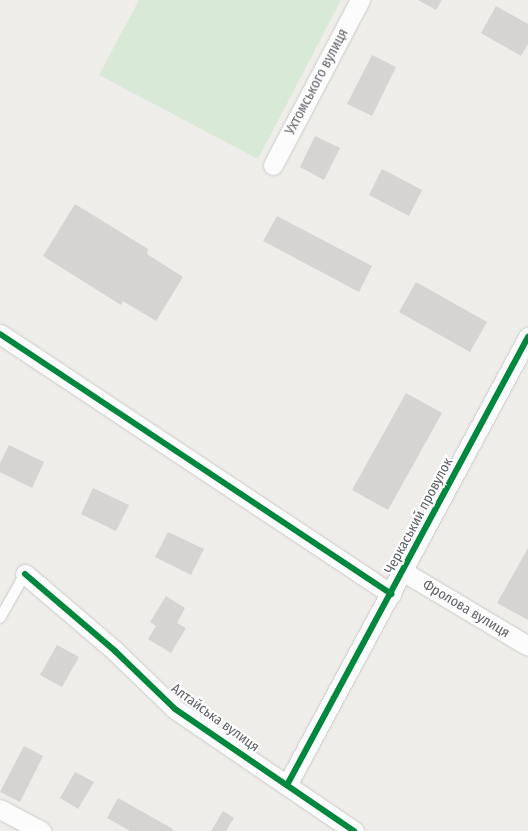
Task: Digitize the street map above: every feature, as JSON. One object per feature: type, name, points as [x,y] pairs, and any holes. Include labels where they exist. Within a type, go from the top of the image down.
[{"type":"street","name":"Ухтомського вулиця","points":[[273,164],[360,0]]},
{"type":"street","points":[[0,334],[392,594]]},
{"type":"street","name":"Черкаський провулок","points":[[287,785],[404,572],[528,337]]},
{"type":"street","name":"Фролова вулиця","points":[[404,572],[528,646]]},
{"type":"street","name":"Алтайська вулиця","points":[[25,574],[115,651],[176,709],[354,831]]},
{"type":"street","points":[[0,808],[41,831]]},
{"type":"lane","points":[[0,618],[25,574]]},
{"type":"green space","points":[[139,0],[341,0],[258,159],[99,75]]},
{"type":"building","points":[[418,0],[442,0],[436,10]]},
{"type":"building","points":[[496,6],[528,24],[528,44],[521,56],[481,33]]},
{"type":"building","points":[[372,55],[396,67],[372,116],[347,104]]},
{"type":"building","points":[[315,136],[340,148],[324,180],[300,167]]},
{"type":"building","points":[[382,169],[422,190],[409,216],[369,195]]},
{"type":"building","points":[[75,204],[148,249],[147,254],[183,277],[156,321],[123,301],[121,305],[43,256]]},
{"type":"building","points":[[277,216],[372,266],[359,292],[263,241]]},
{"type":"building","points":[[416,282],[487,322],[470,352],[399,312]]},
{"type":"building","points":[[406,393],[442,413],[388,510],[352,490]]},
{"type":"building","points":[[9,445],[44,462],[32,488],[0,472],[0,463]]},
{"type":"building","points":[[93,488],[129,505],[116,531],[81,514]]},
{"type":"building","points":[[168,532],[204,549],[191,575],[155,557]]},
{"type":"building","points":[[528,548],[528,620],[497,603]]},
{"type":"building","points":[[166,596],[185,608],[177,623],[186,628],[171,653],[148,639],[156,626],[150,622]]},
{"type":"building","points":[[57,645],[79,657],[62,687],[40,675]]},
{"type":"building","points":[[24,746],[43,756],[20,802],[0,792]]},
{"type":"building","points":[[75,772],[94,782],[78,809],[60,798]]},
{"type":"building","points":[[118,798],[173,829],[172,831],[130,831],[107,818]]},
{"type":"building","points":[[223,811],[234,818],[226,831],[211,831]]},
{"type":"cycle path","points":[[0,334],[392,594]]},
{"type":"cycle path","points":[[287,785],[528,337]]},
{"type":"cycle path","points":[[25,574],[115,651],[175,709],[354,831]]}]
